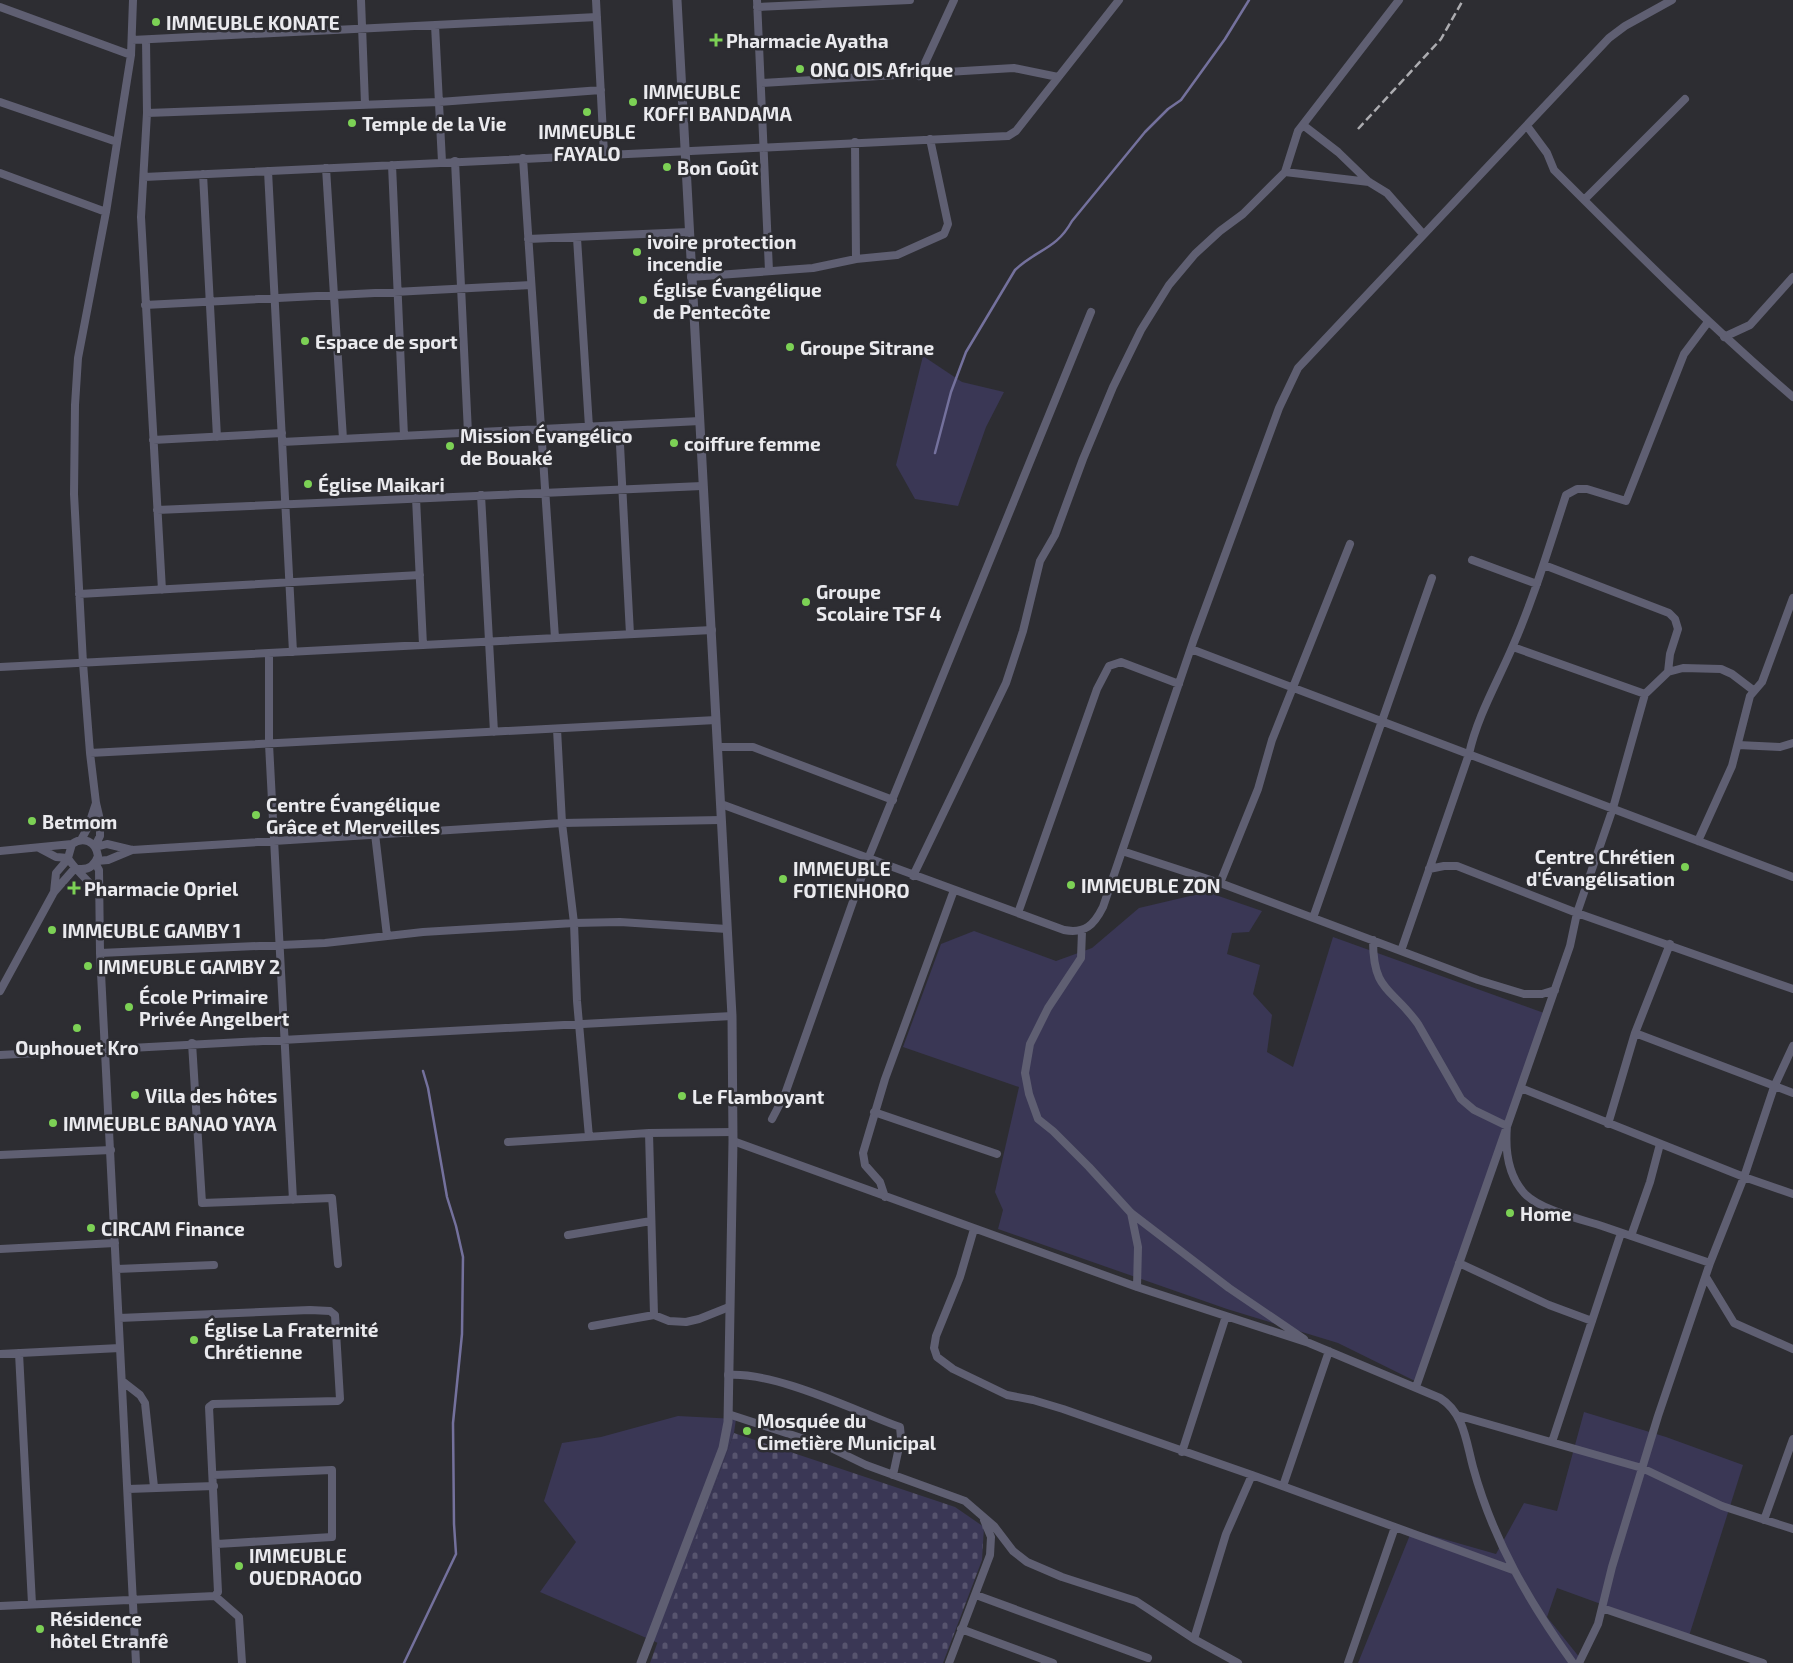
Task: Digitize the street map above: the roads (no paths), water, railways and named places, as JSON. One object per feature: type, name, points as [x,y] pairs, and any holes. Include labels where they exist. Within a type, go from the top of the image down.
[{"type":"street","points":[[133,0],[131,55],[106,212],[78,358],[74,494],[90,753],[100,820],[100,836],[95,846],[96,862],[99,870],[100,953],[136,1663]]},
{"type":"street","points":[[361,0],[365,104]]},
{"type":"street","points":[[596,0],[604,154]]},
{"type":"street","points":[[641,1663],[723,1448],[728,1414],[733,1137],[732,1016],[712,630],[688,232],[686,150],[677,0]]},
{"type":"street","points":[[769,271],[757,4],[910,0]]},
{"type":"street","points":[[919,76],[954,0]]},
{"type":"street","points":[[144,177],[1013,134],[1119,0]]},
{"type":"street","points":[[913,876],[1006,683],[1024,631],[1040,561],[1055,535],[1090,441],[1141,330],[1169,284],[1195,254],[1220,231],[1243,214],[1285,172],[1291,151],[1303,125],[1399,0]]},
{"type":"street","points":[[721,804],[868,860],[1064,930],[1082,931],[1092,926],[1098,918],[1191,648],[1282,401],[1298,368],[1609,38],[1625,26],[1672,0]]},
{"type":"street","points":[[0,7],[131,55]]},
{"type":"street","points":[[132,40],[597,17]]},
{"type":"street","points":[[435,25],[442,162]]},
{"type":"street","points":[[146,40],[147,113],[141,217],[162,590]]},
{"type":"street","points":[[761,83],[919,76],[1014,68],[1058,76]]},
{"type":"street","points":[[147,113],[439,102],[601,90]]},
{"type":"street","points":[[1584,200],[1685,99]]},
{"type":"street","points":[[0,102],[117,142]]},
{"type":"street","points":[[1303,125],[1338,152],[1369,182],[1387,194],[1423,234]]},
{"type":"street","points":[[1527,126],[1546,153],[1554,170],[1708,322],[1793,397]]},
{"type":"street","points":[[691,277],[813,268],[856,259],[897,256],[944,234],[948,224],[930,139]]},
{"type":"street","points":[[855,142],[856,259]]},
{"type":"street","points":[[523,158],[554,638]]},
{"type":"street","points":[[454,161],[468,433]]},
{"type":"street","points":[[392,164],[404,436]]},
{"type":"street","points":[[326,168],[342,439]]},
{"type":"street","points":[[268,170],[293,652]]},
{"type":"street","points":[[1285,172],[1369,182]]},
{"type":"street","points":[[0,173],[106,212]]},
{"type":"street","points":[[202,174],[217,437]]},
{"type":"street","points":[[528,239],[688,232]]},
{"type":"street","points":[[577,238],[589,427]]},
{"type":"street","points":[[1724,337],[1750,325],[1793,277]]},
{"type":"street","points":[[145,305],[531,285]]},
{"type":"street","points":[[772,1119],[785,1094],[868,860],[1091,312]]},
{"type":"street","points":[[1401,951],[1469,754],[1474,730],[1513,647],[1544,565],[1566,495],[1577,489],[1588,489],[1626,500],[1684,354],[1708,322]]},
{"type":"street","points":[[153,440],[217,437],[342,439],[700,421]]},
{"type":"street","points":[[619,426],[630,634]]},
{"type":"street","points":[[157,510],[702,486]]},
{"type":"street","points":[[481,495],[494,732]]},
{"type":"street","points":[[416,498],[423,645]]},
{"type":"street","points":[[1220,883],[1258,789],[1272,740],[1350,544]]},
{"type":"street","points":[[1472,560],[1537,584]]},
{"type":"street","points":[[1544,565],[1669,613],[1675,619],[1678,629],[1670,654],[1668,672]]},
{"type":"street","points":[[79,594],[420,575]]},
{"type":"street","points":[[1313,918],[1432,578]]},
{"type":"street","points":[[1698,841],[1724,788],[1753,690],[1762,682],[1793,598]]},
{"type":"street","points":[[0,667],[712,630]]},
{"type":"street","points":[[1513,647],[1645,694]]},
{"type":"street","points":[[1191,648],[1294,686],[1381,722],[1793,877]]},
{"type":"street","points":[[269,653],[269,744],[293,1200]]},
{"type":"street","points":[[1018,913],[1097,689],[1109,666],[1121,662],[1179,684]]},
{"type":"street","points":[[1416,1387],[1570,946],[1577,913],[1613,808],[1645,694],[1668,672],[1682,668],[1721,669],[1732,674],[1753,690]]},
{"type":"street","points":[[90,753],[716,720]]},
{"type":"street","points":[[557,729],[562,823],[574,924],[589,1137]]},
{"type":"street","points":[[1738,745],[1780,746],[1793,743]]},
{"type":"street","points":[[718,747],[753,747],[893,800]]},
{"type":"street","points":[[81,840],[96,803]]},
{"type":"street","points":[[0,851],[72,844],[81,840],[86,840],[95,846],[107,844],[132,850],[562,823],[722,820]]},
{"type":"street","points":[[375,834],[387,936]]},
{"type":"street","points":[[54,892],[56,873],[68,858],[72,844]]},
{"type":"street","points":[[39,848],[56,857],[68,858],[100,894]]},
{"type":"street","points":[[0,991],[54,892],[77,869],[90,868],[96,862],[108,860],[132,850]]},
{"type":"street","points":[[1122,851],[1220,883],[1478,980],[1524,994],[1542,994],[1555,990]]},
{"type":"street","points":[[1429,870],[1444,866],[1457,866],[1577,913],[1670,944],[1793,989]]},
{"type":"street","points":[[885,1197],[880,1182],[862,1158],[874,1112],[954,890]]},
{"type":"street","points":[[100,953],[325,942],[387,936],[620,922],[727,929]]},
{"type":"street","points":[[1082,931],[1081,958],[1048,1008],[1030,1044],[1025,1073],[1029,1094],[1038,1119],[1089,1166],[1131,1213],[1229,1288],[1309,1343]]},
{"type":"street","points":[[1373,940],[1373,961],[1377,976],[1388,993],[1410,1012],[1460,1099],[1474,1110],[1507,1126]]},
{"type":"street","points":[[1608,1124],[1635,1033],[1670,944]]},
{"type":"street","points":[[0,1055],[732,1016]]},
{"type":"street","points":[[1635,1033],[1793,1093]]},
{"type":"street","points":[[192,1044],[202,1203],[330,1198],[334,1200],[338,1264]]},
{"type":"street","points":[[1579,1663],[1598,1624],[1642,1468],[1710,1263],[1744,1177],[1774,1087],[1793,1046]]},
{"type":"street","points":[[1521,1088],[1608,1124],[1793,1194]]},
{"type":"street","points":[[874,1112],[997,1154]]},
{"type":"street","points":[[1507,1126],[1505,1145],[1510,1167],[1525,1193],[1535,1202],[1710,1263]]},
{"type":"street","points":[[649,1133],[654,1315]]},
{"type":"street","points":[[508,1142],[649,1133],[733,1137],[885,1197],[974,1229],[1137,1287],[1309,1343],[1416,1387],[1451,1405],[1460,1416],[1476,1478],[1494,1528],[1513,1570],[1536,1610],[1573,1663]]},
{"type":"street","points":[[1631,1236],[1650,1182],[1660,1144]]},
{"type":"street","points":[[0,1155],[111,1150]]},
{"type":"street","points":[[1131,1213],[1138,1248],[1137,1287]]},
{"type":"street","points":[[568,1235],[651,1221]]},
{"type":"street","points":[[974,1229],[960,1277],[936,1336],[934,1348],[937,1356],[953,1369],[1006,1396],[1033,1400],[1056,1407],[1283,1486],[1513,1570]]},
{"type":"street","points":[[1552,1442],[1621,1233]]},
{"type":"street","points":[[0,1249],[115,1243]]},
{"type":"street","points":[[1459,1263],[1549,1305],[1592,1322]]},
{"type":"street","points":[[117,1269],[214,1265]]},
{"type":"street","points":[[1706,1277],[1734,1323],[1793,1349]]},
{"type":"street","points":[[592,1326],[654,1315],[669,1321],[686,1322],[730,1307]]},
{"type":"street","points":[[119,1318],[310,1310],[330,1312],[335,1315],[340,1399],[336,1402],[211,1405],[209,1407],[218,1592],[216,1596]]},
{"type":"street","points":[[1182,1452],[1226,1316]]},
{"type":"street","points":[[0,1354],[120,1348]]},
{"type":"street","points":[[1283,1486],[1329,1351]]},
{"type":"street","points":[[19,1353],[32,1604]]},
{"type":"street","points":[[728,1375],[745,1374],[794,1388],[900,1427],[901,1438],[892,1475]]},
{"type":"street","points":[[122,1381],[140,1395],[145,1403],[154,1487]]},
{"type":"street","points":[[728,1414],[829,1447],[892,1475],[965,1501],[994,1526],[1013,1551],[1027,1562],[1136,1601],[1238,1663]]},
{"type":"street","points":[[1460,1416],[1642,1468],[1722,1506],[1793,1529]]},
{"type":"street","points":[[1764,1520],[1793,1439]]},
{"type":"street","points":[[213,1475],[332,1470],[332,1537],[216,1544]]},
{"type":"street","points":[[1194,1638],[1226,1534],[1252,1475]]},
{"type":"street","points":[[128,1489],[214,1486]]},
{"type":"street","points":[[949,1663],[990,1555],[991,1537],[982,1516]]},
{"type":"street","points":[[1348,1663],[1395,1527]]},
{"type":"street","points":[[976,1595],[1148,1658]]},
{"type":"street","points":[[0,1606],[216,1596],[239,1617],[242,1663]]},
{"type":"street","points":[[1602,1608],[1763,1663]]},
{"type":"street","points":[[961,1629],[1053,1663]]},
{"type":"waterway","points":[[935,453],[951,392],[966,352],[1015,270],[1053,244],[1066,231],[1072,221],[1145,132],[1168,109],[1181,100],[1225,39],[1249,0]]},
{"type":"waterway","points":[[404,1663],[456,1554],[453,1423],[462,1334],[463,1257],[447,1197],[428,1088],[423,1071]]},
{"type":"railway","points":[[1358,129],[1441,39],[1463,0]]},
{"type":"place","name":"IMMEUBLE KONATE","points":[[156,22]]},
{"type":"place","name":"Pharmacie Ayatha","points":[[716,40]]},
{"type":"place","name":"ONG OIS Afrique","points":[[800,69]]},
{"type":"place","name":"IMMEUBLE KOFFI BANDAMA","points":[[633,102]]},
{"type":"place","name":"IMMEUBLE FAYALO","points":[[587,112]]},
{"type":"place","name":"Temple de la Vie","points":[[352,123]]},
{"type":"place","name":"Bon Goût","points":[[667,167]]},
{"type":"place","name":"ivoire protection incendie","points":[[637,252]]},
{"type":"place","name":"Église Évangélique de Pentecôte","points":[[643,300]]},
{"type":"place","name":"Espace de sport","points":[[305,341]]},
{"type":"place","name":"Groupe Sitrane","points":[[790,347]]},
{"type":"place","name":"coiffure femme","points":[[674,443]]},
{"type":"place","name":"Mission Évangélico de Bouaké","points":[[450,446]]},
{"type":"place","name":"Église Maikari","points":[[308,484]]},
{"type":"place","name":"Groupe Scolaire TSF 4","points":[[806,602]]},
{"type":"place","name":"Centre Évangélique Grâce et Merveilles","points":[[256,815]]},
{"type":"place","name":"Betmom","points":[[32,821]]},
{"type":"place","name":"Centre Chrétien d'Évangélisation","points":[[1685,867]]},
{"type":"place","name":"IMMEUBLE FOTIENHORO","points":[[783,879]]},
{"type":"place","name":"IMMEUBLE ZON","points":[[1071,885]]},
{"type":"place","name":"Pharmacie Opriel","points":[[74,888]]},
{"type":"place","name":"IMMEUBLE GAMBY 1","points":[[52,930]]},
{"type":"place","name":"IMMEUBLE GAMBY 2","points":[[88,966]]},
{"type":"place","name":"École Primaire Privée Angelbert","points":[[129,1007]]},
{"type":"place","name":"Ouphouet Kro","points":[[77,1028]]},
{"type":"place","name":"Villa des hôtes","points":[[135,1095]]},
{"type":"place","name":"Le Flamboyant","points":[[682,1096]]},
{"type":"place","name":"IMMEUBLE BANAO YAYA","points":[[53,1123]]},
{"type":"place","name":"Home","points":[[1510,1213]]},
{"type":"place","name":"CIRCAM Finance","points":[[91,1228]]},
{"type":"place","name":"Église La Fraternité Chrétienne","points":[[194,1340]]},
{"type":"place","name":"Mosquée du Cimetière Municipal","points":[[747,1431]]},
{"type":"place","name":"IMMEUBLE OUEDRAOGO","points":[[239,1566]]},
{"type":"place","name":"Résidence hôtel Etranfê","points":[[40,1629]]}]
